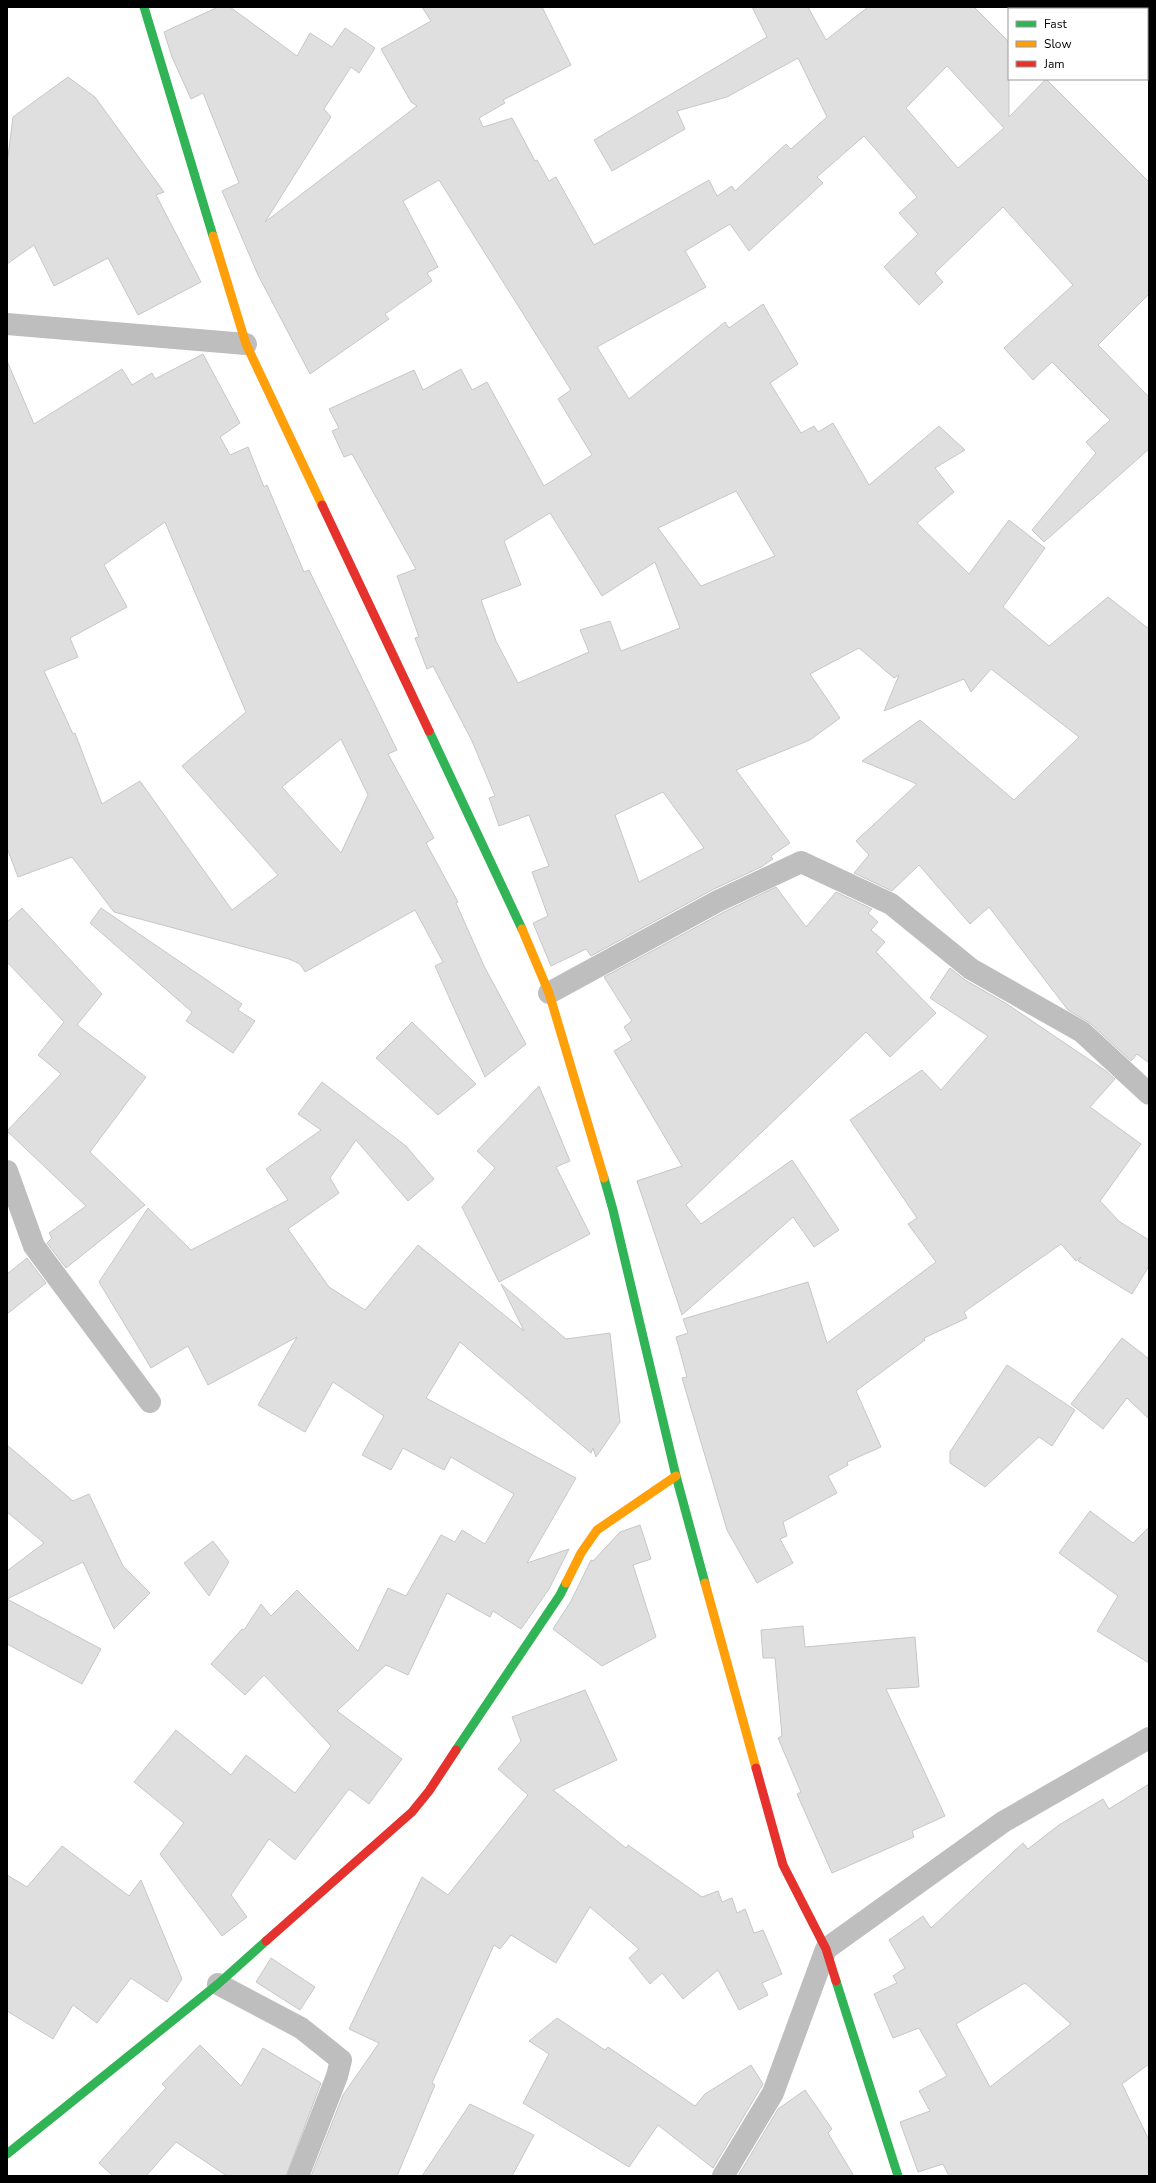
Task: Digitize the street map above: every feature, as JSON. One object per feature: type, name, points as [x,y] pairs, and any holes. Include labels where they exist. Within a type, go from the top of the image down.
[{"type":"street","points":[[144,7],[246,344],[519,922],[549,993],[613,1210],[676,1476],[783,1865],[826,1949],[898,2176]]},
{"type":"street","points":[[7,324],[246,344]]},
{"type":"street","points":[[549,993],[718,901],[801,862],[892,904],[971,969],[1082,1032],[1149,1094]]},
{"type":"street","points":[[7,1171],[34,1246],[150,1402]]},
{"type":"street","points":[[7,2154],[218,1984],[412,1812],[429,1791],[560,1595],[581,1553],[597,1530],[676,1476]]},
{"type":"street","points":[[723,2176],[773,2093],[826,1949],[1003,1822],[1149,1738]]},
{"type":"street","points":[[218,1984],[301,2028],[341,2060],[334,2083],[298,2176]]},
{"type":"building","points":[[218,7],[230,7],[297,56],[310,33],[332,47],[345,28],[375,48],[359,73],[351,67],[324,109],[331,117],[265,222],[417,106],[411,102],[381,49],[431,21],[422,7],[542,7],[571,65],[503,100],[505,103],[479,118],[483,127],[512,118],[535,161],[537,160],[549,181],[556,177],[594,245],[709,180],[717,196],[732,186],[735,191],[786,144],[791,149],[827,117],[798,58],[727,97],[677,111],[685,129],[612,171],[594,140],[767,37],[752,7],[808,7],[826,40],[868,7],[974,7],[1008,41],[1009,117],[1045,80],[1047,80],[1149,182],[1149,294],[1098,345],[1149,397],[1149,449],[1044,542],[1032,530],[1096,453],[1086,442],[1110,420],[1052,362],[1033,380],[1004,348],[1073,285],[1003,207],[935,273],[943,282],[919,305],[884,267],[918,234],[899,213],[917,197],[864,136],[817,177],[823,183],[749,251],[730,224],[685,251],[706,287],[597,347],[629,399],[725,322],[729,328],[763,304],[798,364],[770,383],[801,433],[814,426],[818,432],[833,423],[869,485],[939,426],[965,450],[935,468],[954,492],[917,523],[969,574],[1009,520],[1045,548],[1003,607],[1049,646],[1108,597],[1149,629],[1149,1063],[1137,1054],[1131,1061],[1090,1023],[1068,1010],[989,907],[970,924],[919,865],[892,891],[854,873],[869,855],[856,841],[917,784],[862,761],[920,720],[1014,800],[1079,737],[991,669],[971,692],[964,679],[884,711],[899,675],[894,678],[859,648],[810,674],[840,718],[810,740],[736,770],[790,843],[771,856],[773,859],[761,867],[712,890],[591,956],[586,949],[551,966],[533,923],[548,916],[532,872],[549,866],[529,815],[499,826],[489,798],[495,796],[472,741],[433,666],[427,669],[415,638],[419,637],[397,576],[416,569],[352,454],[344,457],[332,431],[339,428],[329,409],[414,370],[423,390],[461,369],[472,390],[487,382],[544,486],[592,455],[558,399],[571,390],[439,180],[403,201],[438,267],[427,273],[432,281],[385,314],[389,319],[310,374],[258,275],[222,191],[239,183],[203,93],[191,99],[172,57],[164,32]],"holes":[[[947,66],[1004,128],[958,168],[906,108]],[[736,491],[775,556],[701,586],[658,528]],[[550,513],[602,596],[655,562],[680,628],[621,651],[610,621],[580,630],[589,652],[518,683],[496,641],[481,600],[521,585],[504,541]],[[663,792],[704,848],[639,882],[615,815]]]},
{"type":"building","points":[[68,77],[95,97],[164,192],[156,195],[201,282],[138,315],[108,258],[54,286],[34,245],[7,264],[7,164],[13,117]]},
{"type":"building","points":[[203,354],[240,423],[220,437],[230,455],[248,447],[264,487],[267,485],[304,572],[309,570],[397,750],[388,754],[434,838],[426,843],[458,902],[456,903],[484,966],[526,1044],[485,1077],[435,966],[443,962],[415,910],[305,972],[300,964],[289,959],[114,912],[72,857],[18,877],[7,848],[7,361],[34,424],[122,369],[132,385],[152,373],[155,379]],"holes":[[[165,522],[246,712],[182,766],[278,875],[232,910],[140,781],[102,804],[75,733],[73,734],[44,671],[78,657],[70,638],[127,607],[104,565]],[[341,739],[368,795],[341,853],[282,787]]]},
{"type":"building","points":[[776,887],[806,927],[836,892],[872,909],[868,913],[878,922],[871,930],[885,942],[876,952],[936,1013],[890,1057],[866,1032],[686,1205],[701,1224],[792,1160],[839,1230],[814,1247],[793,1217],[682,1315],[637,1181],[682,1166],[614,1051],[632,1040],[624,1027],[632,1021],[604,977],[724,912]]},
{"type":"building","points":[[22,908],[102,994],[77,1025],[146,1077],[90,1152],[145,1205],[66,1268],[47,1243],[52,1238],[49,1233],[86,1206],[7,1131],[61,1074],[38,1055],[64,1022],[7,962],[7,922]]},
{"type":"building","points":[[101,908],[242,1004],[238,1010],[255,1021],[233,1053],[186,1021],[192,1012],[90,923]]},
{"type":"building","points":[[950,968],[965,980],[1007,1004],[1106,1071],[1115,1079],[1090,1107],[1141,1144],[1100,1201],[1120,1222],[1149,1240],[1149,1266],[1132,1294],[1078,1261],[1081,1257],[1076,1261],[1061,1244],[964,1312],[967,1318],[924,1338],[925,1340],[856,1391],[881,1447],[847,1462],[848,1465],[828,1476],[837,1493],[783,1522],[787,1536],[780,1539],[793,1563],[757,1583],[727,1530],[682,1378],[687,1377],[676,1337],[688,1333],[683,1319],[808,1282],[827,1343],[936,1262],[908,1224],[917,1218],[850,1120],[922,1070],[941,1090],[988,1036],[930,998]]},
{"type":"building","points":[[412,1022],[476,1084],[438,1115],[376,1058]]},
{"type":"building","points":[[322,1082],[406,1146],[434,1179],[408,1201],[356,1140],[330,1178],[339,1193],[288,1229],[329,1287],[365,1310],[418,1245],[524,1331],[501,1284],[566,1339],[610,1333],[620,1422],[596,1457],[593,1448],[591,1453],[460,1342],[426,1398],[576,1478],[527,1563],[569,1549],[549,1589],[521,1629],[493,1611],[490,1617],[447,1593],[408,1675],[386,1665],[337,1711],[402,1759],[369,1804],[349,1789],[295,1860],[269,1839],[231,1895],[247,1917],[222,1936],[160,1854],[184,1823],[134,1782],[176,1730],[231,1775],[246,1755],[295,1793],[331,1746],[264,1675],[245,1695],[211,1664],[242,1629],[244,1630],[261,1604],[271,1616],[297,1590],[358,1651],[388,1588],[406,1596],[441,1535],[455,1542],[462,1530],[485,1544],[514,1494],[451,1457],[444,1470],[403,1448],[391,1470],[362,1455],[384,1416],[333,1382],[305,1432],[258,1405],[297,1337],[208,1385],[188,1346],[151,1368],[99,1282],[148,1208],[191,1250],[288,1200],[266,1169],[321,1130],[298,1114]]},
{"type":"building","points":[[539,1086],[570,1161],[556,1167],[590,1234],[499,1282],[462,1207],[495,1168],[477,1151]]},
{"type":"building","points":[[27,1258],[46,1283],[7,1314],[7,1274]]},
{"type":"building","points":[[1122,1338],[1149,1359],[1149,1419],[1127,1398],[1103,1429],[1071,1404]]},
{"type":"building","points":[[1007,1365],[1075,1410],[1052,1446],[1039,1437],[985,1487],[950,1463],[950,1452]]},
{"type":"building","points":[[7,1445],[73,1501],[89,1494],[123,1566],[150,1593],[114,1629],[83,1562],[7,1599],[7,1571],[44,1543],[7,1512]]},
{"type":"building","points":[[1090,1511],[1133,1543],[1149,1527],[1149,1663],[1097,1631],[1118,1596],[1059,1553]]},
{"type":"building","points":[[640,1525],[651,1559],[633,1565],[656,1637],[602,1666],[553,1629],[571,1601],[591,1560],[593,1561],[620,1532]]},
{"type":"building","points":[[213,1541],[229,1562],[209,1596],[184,1563]]},
{"type":"building","points":[[7,1599],[101,1649],[82,1684],[7,1644]]},
{"type":"building","points":[[803,1626],[805,1647],[915,1637],[919,1687],[886,1689],[945,1816],[912,1831],[914,1837],[832,1873],[797,1794],[801,1792],[778,1738],[782,1736],[775,1658],[763,1658],[761,1630]]},
{"type":"building","points":[[585,1690],[617,1760],[553,1790],[626,1848],[628,1845],[702,1897],[718,1891],[722,1902],[732,1898],[737,1913],[745,1909],[754,1933],[763,1930],[782,1974],[762,1983],[768,1995],[739,2010],[718,1970],[683,1999],[662,1973],[650,1984],[629,1958],[639,1949],[590,1907],[556,1963],[511,1935],[500,1949],[494,1945],[432,2083],[435,2085],[397,2176],[311,2176],[343,2095],[379,2043],[349,2029],[422,1877],[448,1895],[528,1795],[498,1769],[521,1741],[512,1717]]},
{"type":"building","points":[[1149,1784],[1149,2064],[1122,2084],[1149,2140],[1149,2176],[949,2176],[943,2164],[918,2172],[900,2122],[930,2111],[919,2091],[947,2076],[919,2028],[893,2038],[874,1994],[897,1983],[893,1976],[905,1968],[889,1940],[923,1916],[931,1928],[1023,1843],[1028,1849],[1059,1825],[1103,1799],[1109,1809]],"holes":[[[1025,1983],[1071,2024],[990,2087],[956,2024]]]},
{"type":"building","points":[[62,1846],[129,1896],[141,1880],[182,1979],[167,2002],[131,1978],[97,2023],[73,2005],[53,2039],[7,2011],[7,1875],[27,1887]]},
{"type":"building","points":[[271,1958],[315,1987],[300,2010],[256,1982]]},
{"type":"building","points":[[557,2018],[605,2050],[608,2047],[695,2106],[705,2094],[751,2065],[763,2084],[713,2168],[658,2125],[629,2167],[523,2103],[549,2054],[529,2041]]},
{"type":"building","points":[[200,2045],[241,2086],[263,2048],[321,2083],[286,2176],[227,2176],[176,2142],[146,2176],[113,2176],[99,2163],[166,2088],[162,2084]]},
{"type":"building","points":[[805,2090],[832,2129],[828,2133],[854,2176],[738,2176],[778,2109]]},
{"type":"building","points":[[470,2104],[534,2135],[512,2176],[422,2176]]},
{"type":"traffic: fast","points":[[144,7],[213,236]]},
{"type":"traffic: fast","points":[[429,731],[522,929]]},
{"type":"traffic: fast","points":[[604,1178],[613,1210],[676,1476],[705,1583]]},
{"type":"traffic: fast","points":[[456,1750],[560,1595],[566,1583]]},
{"type":"traffic: fast","points":[[7,2154],[218,1984],[266,1941]]},
{"type":"traffic: fast","points":[[836,1981],[898,2176]]},
{"type":"traffic: slow","points":[[213,236],[246,344],[322,505]]},
{"type":"traffic: slow","points":[[522,929],[549,993],[604,1178]]},
{"type":"traffic: slow","points":[[566,1583],[581,1553],[597,1530],[676,1476]]},
{"type":"traffic: slow","points":[[705,1583],[756,1768]]},
{"type":"traffic: jam","points":[[322,505],[429,731]]},
{"type":"traffic: jam","points":[[266,1941],[412,1812],[429,1791],[456,1750]]},
{"type":"traffic: jam","points":[[756,1768],[783,1865],[826,1949],[836,1981]]}]
